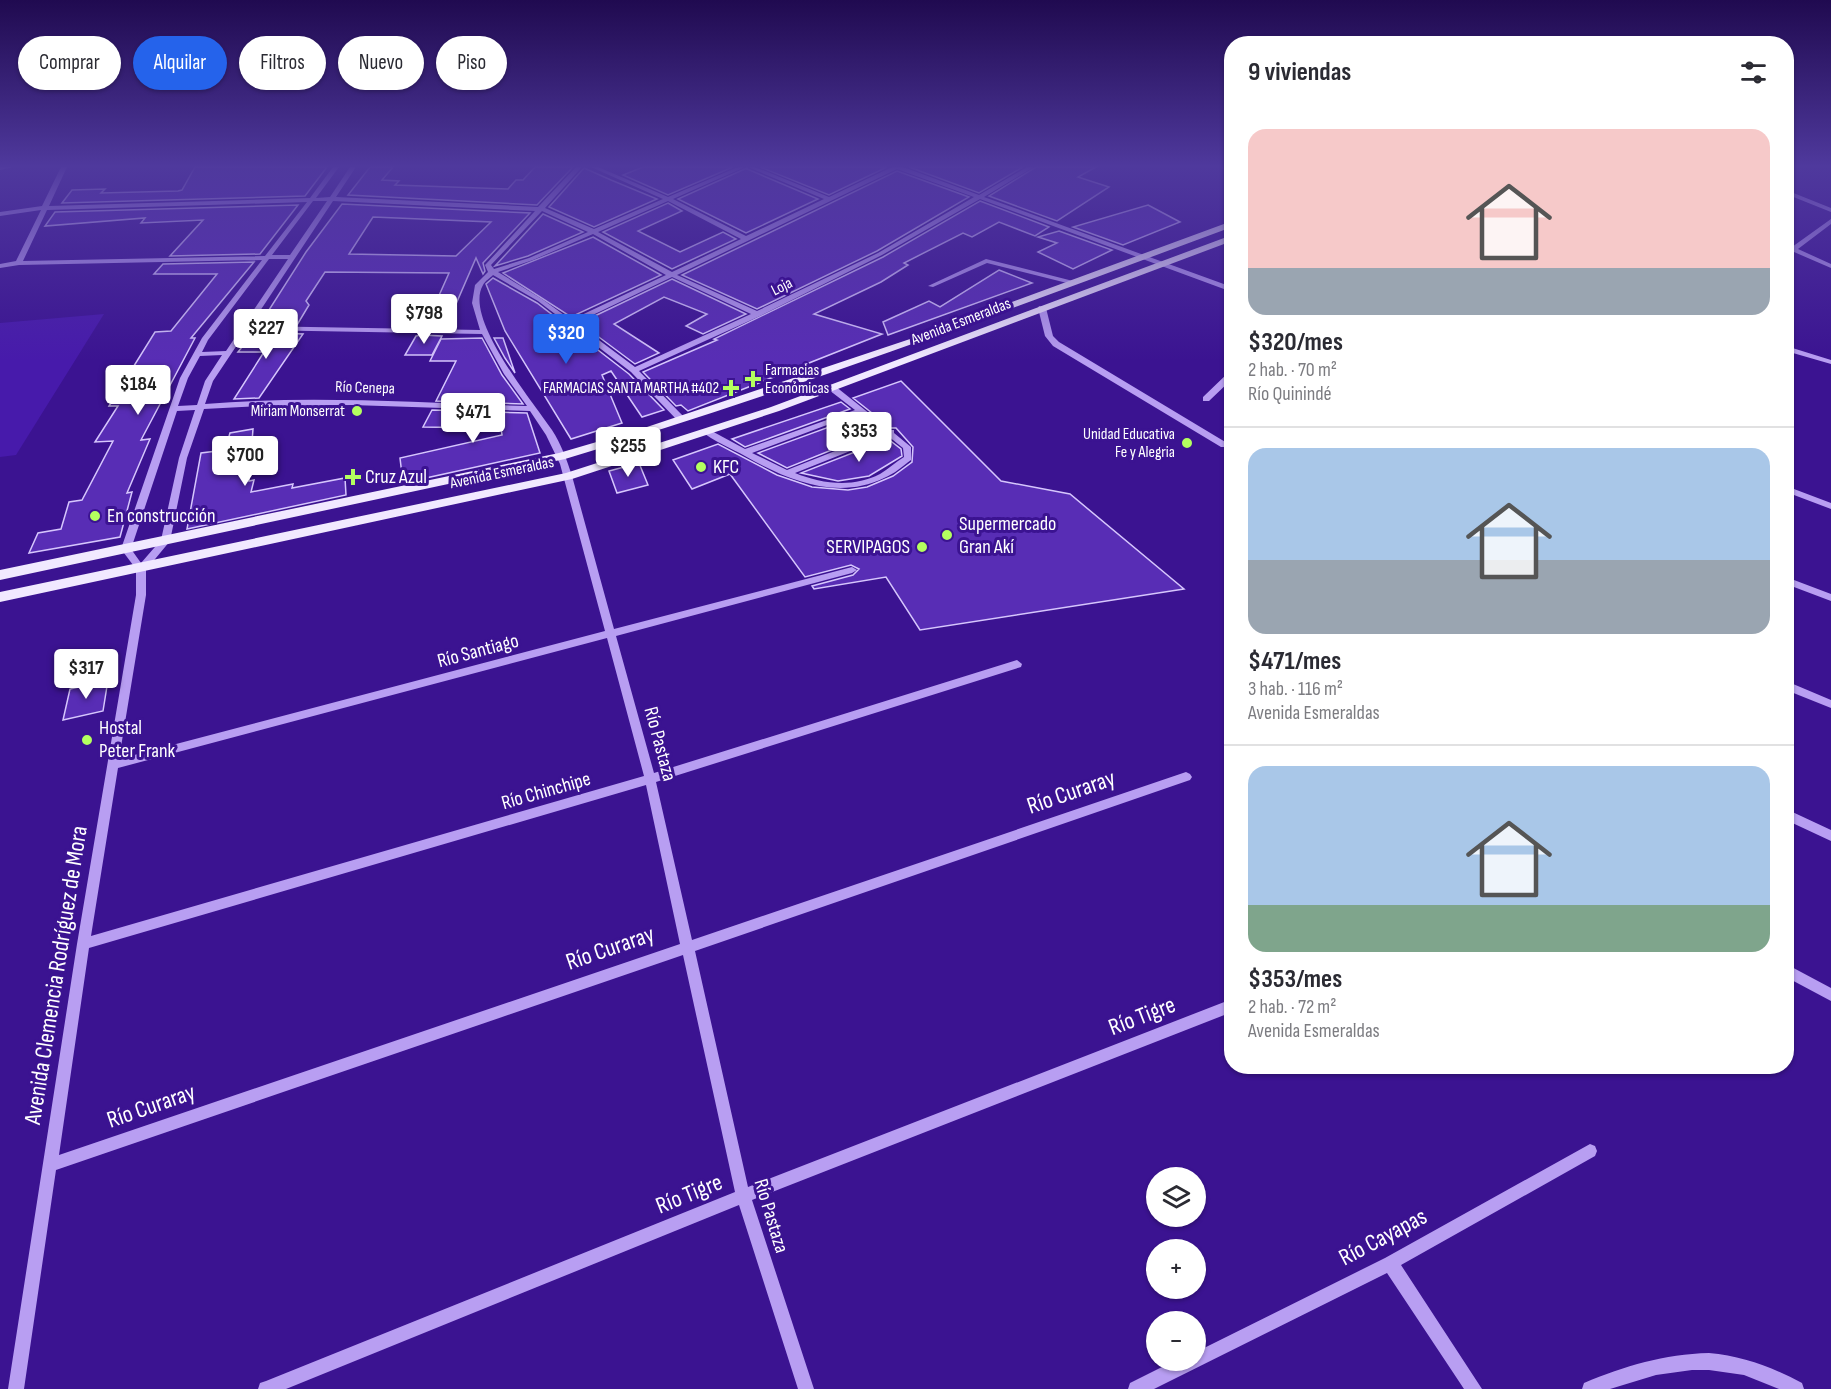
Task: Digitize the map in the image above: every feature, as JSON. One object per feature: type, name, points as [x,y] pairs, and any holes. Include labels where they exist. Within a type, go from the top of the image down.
[{"type":"main road","name":"Avenida Esmeraldas","points":[[0,575],[561,456],[929,336],[1210,232]]},
{"type":"main road","name":"Avenida Esmeraldas","points":[[0,597],[568,476],[832,388],[1224,241]]},
{"type":"main road","points":[[929,336],[943,347]]},
{"type":"street","points":[[19,263],[33,232]]},
{"type":"street","points":[[287,232],[197,354],[184,378],[126,549],[141,568],[165,541],[183,458],[198,407],[209,381],[308,232]]},
{"type":"street","name":"Río Pastaza","points":[[520,232],[488,265],[492,272],[483,276],[476,286],[475,300],[483,332],[548,431],[568,476],[609,635],[650,779],[743,1196],[806,1389]]},
{"type":"street","points":[[492,272],[531,259],[590,232]]},
{"type":"street","points":[[593,232],[670,274],[757,314]]},
{"type":"street","points":[[732,232],[746,239]]},
{"type":"street","points":[[571,323],[761,232]]},
{"type":"street","name":"Loja","points":[[634,370],[757,314],[880,254],[919,232]]},
{"type":"street","points":[[1078,232],[1224,287]]},
{"type":"street","points":[[1794,245],[1815,232]]},
{"type":"street","points":[[1794,250],[1831,266]]},
{"type":"street","points":[[0,266],[19,263],[292,257]]},
{"type":"street","points":[[931,286],[986,261],[1071,282]]},
{"type":"street","points":[[492,272],[540,300],[634,370],[680,418]]},
{"type":"street","points":[[1042,308],[1049,336],[1056,344],[1224,445]]},
{"type":"street","points":[[246,328],[483,332]]},
{"type":"street","points":[[1794,350],[1831,362]]},
{"type":"street","points":[[197,354],[226,353]]},
{"type":"street","points":[[1206,399],[1224,382]]},
{"type":"street","points":[[705,431],[788,473],[827,487],[855,485],[896,468],[909,454],[907,447],[891,432],[832,388]]},
{"type":"street","name":"Río Cenepa","points":[[173,409],[331,402],[532,409]]},
{"type":"street","points":[[746,452],[861,410]]},
{"type":"street","points":[[788,473],[891,432]]},
{"type":"street","points":[[1794,492],[1831,506]]},
{"type":"street","name":"Avenida Clemencia Rodríguez de Mora","points":[[16,1389],[83,944],[141,595],[141,568]]},
{"type":"street","name":"Río Santiago","points":[[113,765],[852,570]]},
{"type":"street","points":[[1794,583],[1831,598]]},
{"type":"street","name":"Río Chinchipe","points":[[83,944],[650,779],[1017,664]]},
{"type":"street","points":[[1794,688],[1831,704]]},
{"type":"street","name":"Río Curaray","points":[[50,1165],[688,945],[1186,777]]},
{"type":"street","points":[[1794,818],[1831,836]]},
{"type":"street","points":[[1794,974],[1831,995]]},
{"type":"street","name":"Río Tigre","points":[[266,1389],[743,1196],[1224,1008]]},
{"type":"street","name":"Río Cayapas","points":[[1206,1355],[1390,1263],[1590,1150]]},
{"type":"street","points":[[1390,1263],[1474,1389]]},
{"type":"street","points":[[1590,1389],[1664,1364],[1726,1363],[1777,1379],[1796,1389]]},
{"type":"street","name":"Río Cayapas","points":[[1136,1389],[1173,1371]]},
{"type":"shaded area","points":[[104,314],[16,455],[0,457],[0,323]]},
{"type":"building","points":[[192,232],[277,232],[260,254],[170,256]]},
{"type":"building","points":[[321,232],[363,232],[349,254],[456,256],[481,232],[512,232],[483,263],[485,271],[483,274],[476,258],[446,327],[425,327],[449,273],[325,272],[306,301],[309,305],[297,325],[260,324]]},
{"type":"building","points":[[527,232],[583,232],[528,256],[495,266]]},
{"type":"building","points":[[603,232],[640,232],[680,252],[723,232],[736,239],[672,269]]},
{"type":"building","points":[[771,232],[910,232],[877,251],[757,309],[682,275]]},
{"type":"building","points":[[927,232],[981,232],[972,237],[963,233],[904,263],[908,265],[881,282],[814,314],[882,334],[688,411],[681,405],[676,406],[643,372],[717,340],[714,339],[883,257]]},
{"type":"building","points":[[1024,232],[1042,232],[1035,236]]},
{"type":"building","points":[[1061,232],[1112,250],[1073,269],[1038,252],[1057,243],[1038,237]]},
{"type":"building","points":[[1086,232],[1156,232],[1123,245]]},
{"type":"building","points":[[593,237],[661,275],[571,317],[503,273]]},
{"type":"building","points":[[254,262],[191,338],[195,338],[141,440],[150,439],[127,493],[132,492],[120,537],[29,553],[38,533],[61,529],[69,502],[82,500],[113,441],[95,442],[118,406],[109,406],[155,332],[171,331],[217,274],[154,274],[163,264]]},
{"type":"building","points":[[999,270],[1032,283],[888,335],[883,322],[929,301],[940,307]]},
{"type":"building","points":[[493,278],[537,303],[629,374],[664,410],[642,417],[611,371],[602,375],[622,423],[571,439],[505,331],[486,284]]},
{"type":"building","points":[[672,279],[746,314],[703,334],[686,326],[707,314],[664,297],[614,324],[659,353],[635,364],[580,323]]},
{"type":"building","points":[[254,332],[303,334],[259,398],[234,399],[264,352],[238,352]]},
{"type":"building","points":[[416,336],[442,336],[432,355],[405,355]]},
{"type":"building","points":[[482,338],[502,375],[523,404],[436,401],[456,361],[430,361],[441,339]]},
{"type":"building","points":[[494,338],[503,338],[515,373],[505,358]]},
{"type":"building","name":"Supermercado Gran Akí","points":[[901,381],[1001,481],[1070,494],[1184,589],[920,630],[886,577],[814,589],[812,586],[853,575],[859,569],[851,565],[805,577],[730,474],[692,489],[673,460],[718,444],[777,475],[812,487],[848,490],[867,487],[893,476],[912,462],[913,447],[896,428],[891,428],[853,398]]},
{"type":"building","points":[[841,402],[850,409],[745,447],[732,439]]},
{"type":"building","points":[[432,410],[527,413],[540,453],[403,483],[400,458],[502,435],[501,428],[423,427]]},
{"type":"building","points":[[859,416],[879,431],[787,468],[758,453]]},
{"type":"building","points":[[253,429],[249,481],[254,480],[251,492],[293,484],[292,488],[345,478],[346,495],[187,529],[201,453],[225,450],[230,433]]},
{"type":"building","points":[[888,439],[901,449],[902,456],[869,476],[838,481],[801,473]]},
{"type":"building","points":[[639,463],[648,485],[617,493],[609,471]]},
{"type":"building","points":[[108,680],[103,711],[63,720],[70,689]]},
{"type":"place","name":"Farmacias Económicas","points":[[753,379]]},
{"type":"place","name":"FARMACIAS SANTA MARTHA #402","points":[[731,388]]},
{"type":"place","name":"Miriam Monserrat","points":[[357,411]]},
{"type":"place","name":"Unidad Educativa Fe y Alegria","points":[[1187,443]]},
{"type":"place","name":"KFC","points":[[701,467]]},
{"type":"place","name":"Cruz Azul","points":[[353,477]]},
{"type":"place","name":"En construcción","points":[[95,516]]},
{"type":"place","name":"Supermercado Gran Akí","points":[[947,535]]},
{"type":"place","name":"SERVIPAGOS","points":[[922,547]]},
{"type":"place","name":"Hostal Peter Frank","points":[[87,740]]}]
